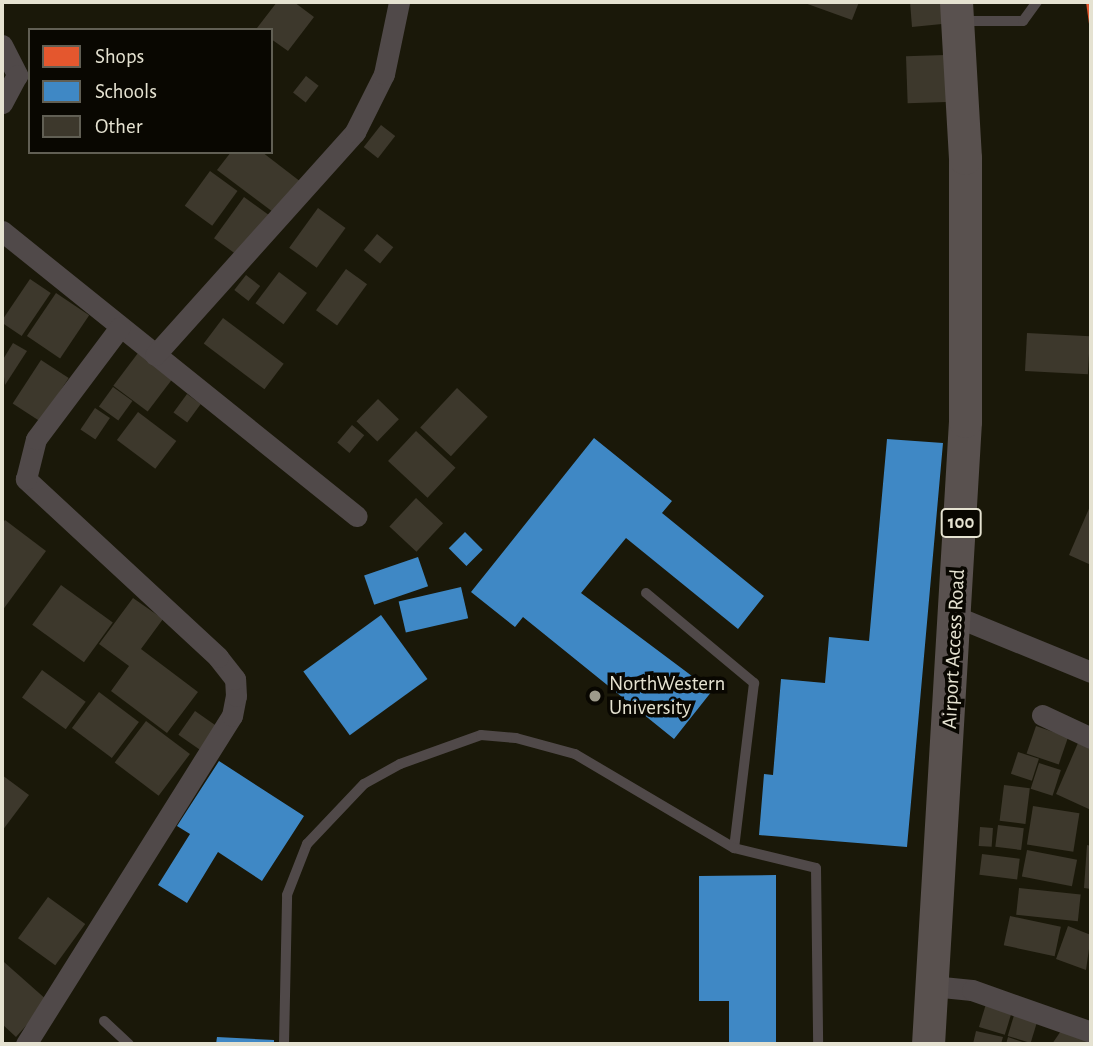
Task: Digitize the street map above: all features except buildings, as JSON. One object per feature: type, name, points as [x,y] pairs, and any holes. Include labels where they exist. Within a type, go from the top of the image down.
[{"type":"main road","name":"Airport Access Road","points":[[928,1044],[957,617],[965,421],[957,11]]},
{"type":"street","points":[[155,355],[355,132],[384,74],[399,2]]},
{"type":"street","points":[[2,45],[16,75],[2,103]]},
{"type":"street","points":[[2,231],[357,516]]},
{"type":"street","points":[[26,1044],[232,716],[236,696],[235,679],[218,657],[26,479],[36,439],[120,327]]},
{"type":"street","points":[[957,617],[1091,672]]},
{"type":"street","points":[[1042,715],[1091,738]]},
{"type":"street","points":[[932,986],[972,990],[1091,1032]]},
{"type":"lane","points":[[957,11],[1023,21],[1037,2]]},
{"type":"lane","points":[[646,593],[754,683],[734,848]]},
{"type":"lane","points":[[285,1044],[287,895],[307,845],[364,784],[400,764],[481,735],[516,738],[575,754],[734,848],[816,868],[818,1044]]},
{"type":"lane","points":[[104,1021],[129,1044]]},
{"type":"place","name":"NorthWestern University","points":[[595,696]]}]
